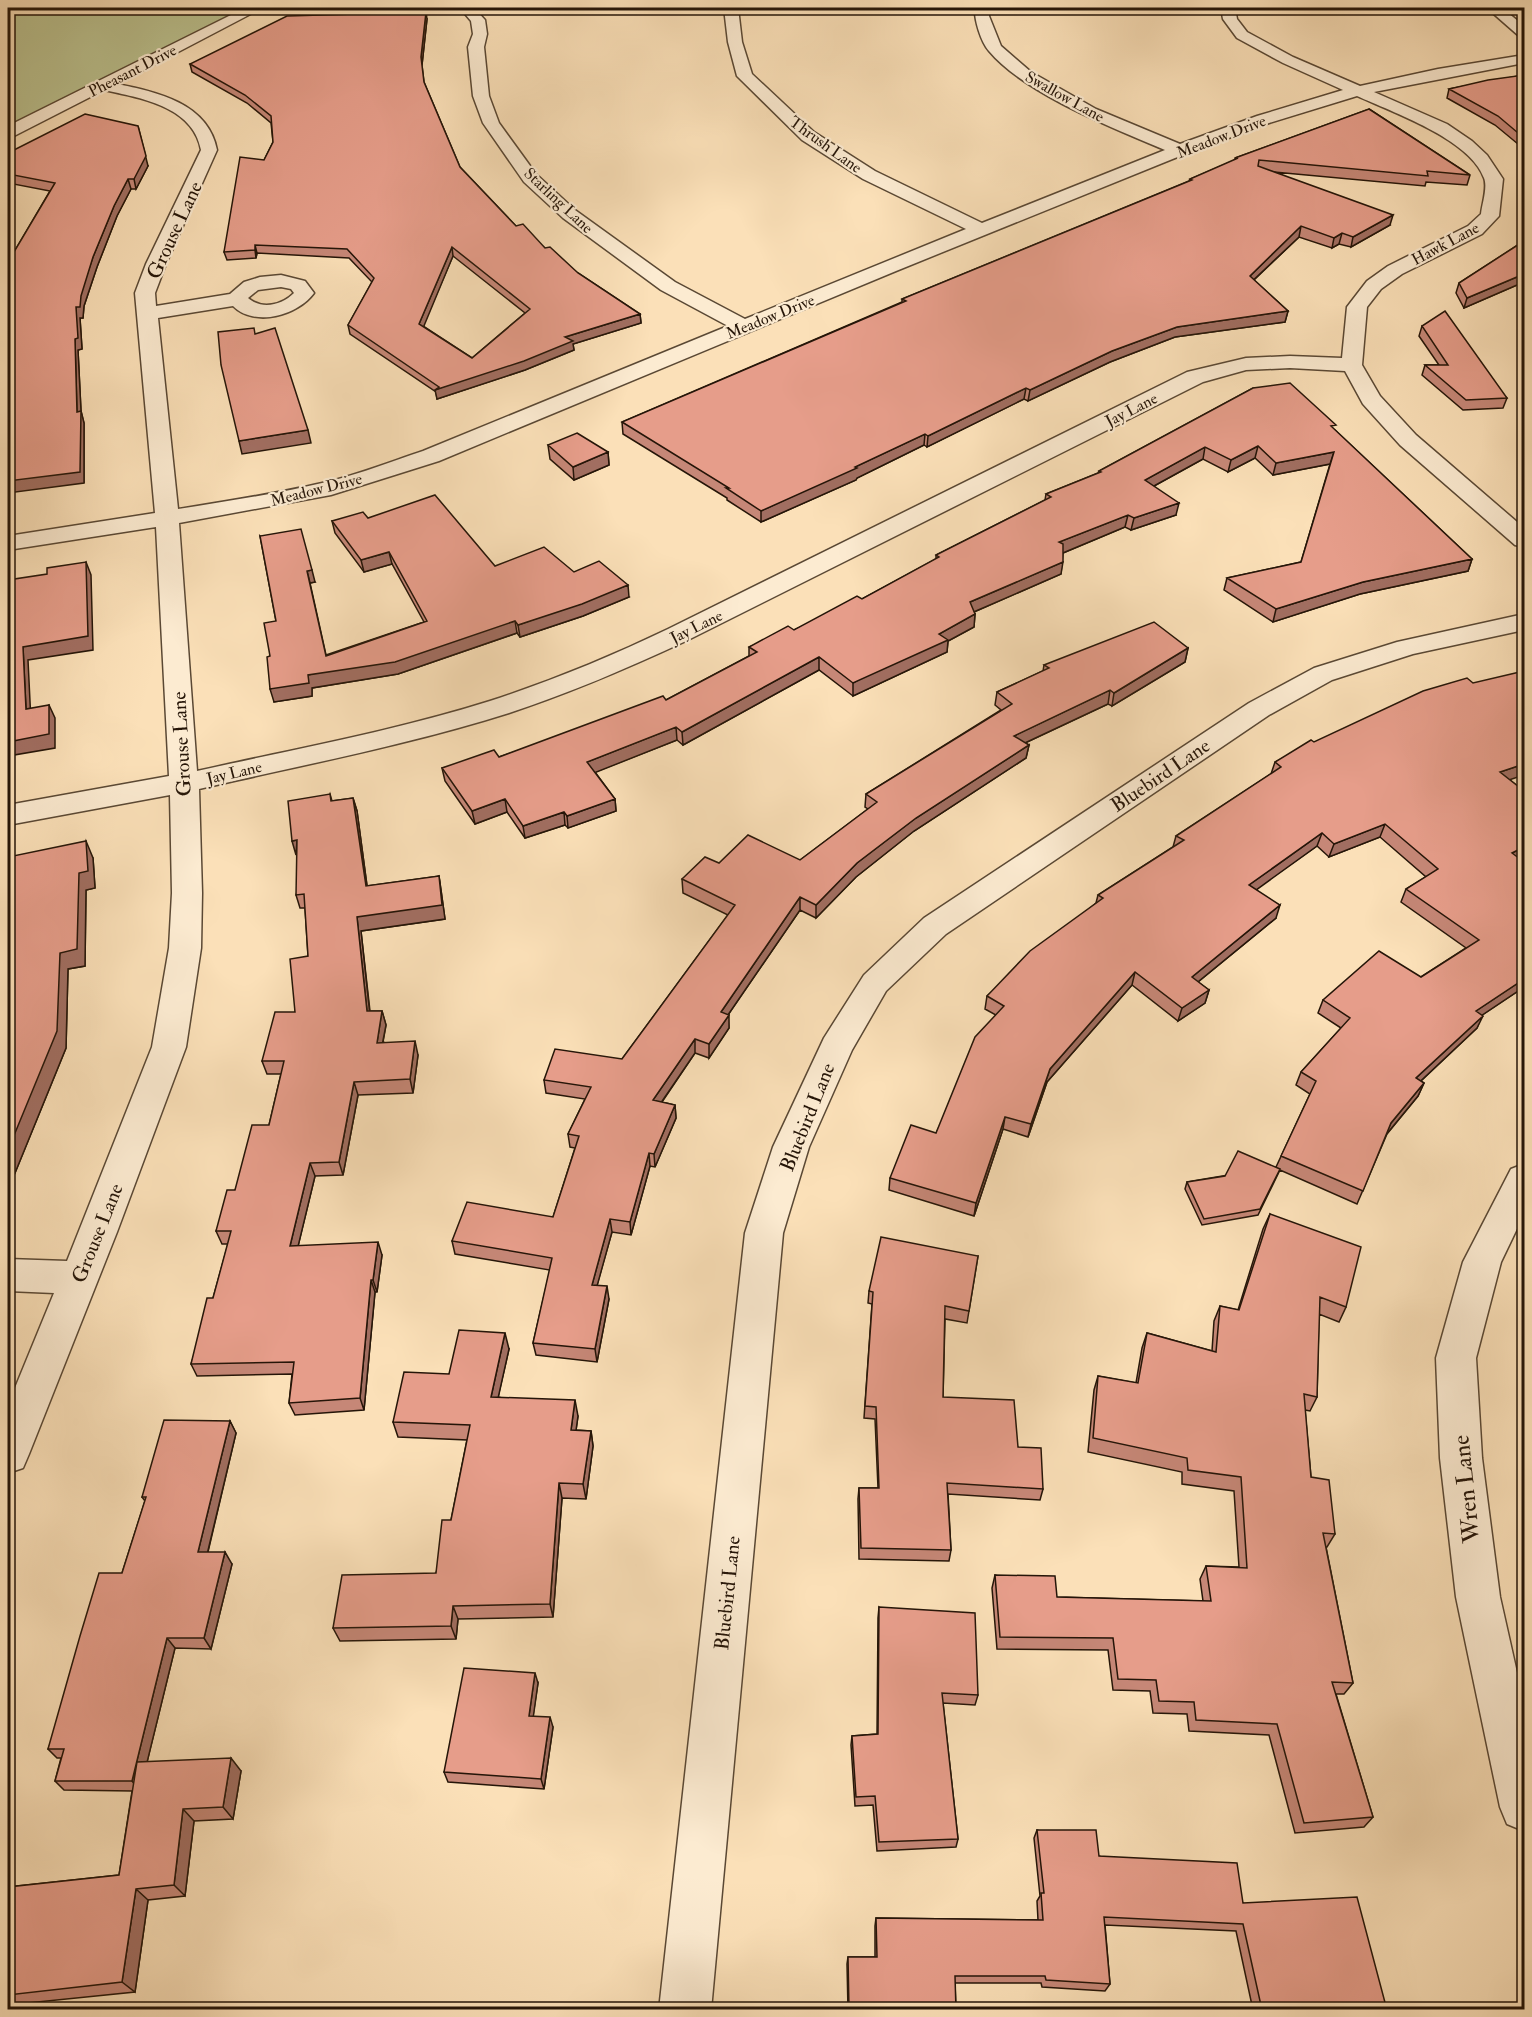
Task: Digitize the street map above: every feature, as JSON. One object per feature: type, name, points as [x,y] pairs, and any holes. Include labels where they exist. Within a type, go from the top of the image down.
[{"type":"street","name":"Pheasant Drive","points":[[8,132],[255,8]]},
{"type":"street","name":"Starling Lane","points":[[467,8],[478,20],[480,34],[476,47],[481,96],[491,123],[530,178],[569,214],[668,286],[744,327]]},
{"type":"street","name":"Thrush Lane","points":[[731,8],[735,42],[745,76],[808,136],[869,175],[980,229]]},
{"type":"street","name":"Swallow Lane","points":[[982,8],[982,16],[994,48],[1025,75],[1090,112],[1181,151]]},
{"type":"street","name":"Hawk Lane","points":[[1228,8],[1230,19],[1242,35],[1288,60],[1441,128],[1466,145],[1481,159],[1494,179],[1490,216],[1475,230],[1395,270],[1374,285],[1356,307],[1352,365]]},
{"type":"street","points":[[1494,8],[1524,33]]},
{"type":"street","name":"Meadow Drive","points":[[8,543],[264,502],[334,487],[430,456],[980,229],[1296,108],[1358,91],[1524,59]]},
{"type":"street","name":"Grouse Lane","points":[[8,1454],[80,1278],[169,1047],[185,948],[187,893],[184,783],[167,517],[146,293],[156,264],[209,150],[204,133],[193,120],[177,108],[156,98],[102,85]]},
{"type":"street","points":[[147,314],[238,299]]},
{"type":"street","name":"Jay Lane","points":[[8,815],[184,783],[404,733],[499,707],[598,672],[677,635],[1195,377],[1245,364],[1290,362],[1352,365]]},
{"type":"street","points":[[1352,365],[1371,399],[1408,440],[1524,540]]},
{"type":"street","name":"Bluebird Lane","points":[[685,2010],[764,1233],[791,1147],[836,1047],[875,983],[935,926],[1258,710],[1323,674],[1406,648],[1524,622]]},
{"type":"street","name":"Wren Lane","points":[[1524,1179],[1482,1262],[1456,1358],[1461,1458],[1478,1597],[1524,1807]]},
{"type":"street","points":[[8,1275],[80,1278]]},
{"type":"green space","points":[[8,8],[246,8],[8,126]]},
{"type":"building","points":[[426,12],[421,57],[424,82],[460,167],[516,226],[523,224],[545,248],[550,247],[578,273],[640,314],[565,337],[573,341],[524,361],[435,390],[439,387],[348,325],[374,278],[347,249],[255,245],[255,250],[224,252],[240,157],[264,160],[273,142],[271,116],[245,95],[190,64],[287,16]],"holes":[[[452,247],[530,309],[472,358],[419,324]]]},
{"type":"building","points":[[1524,75],[1524,138],[1498,116],[1449,89],[1488,80]]},
{"type":"building","points":[[1369,109],[1470,175],[1427,171],[1428,176],[1259,160],[1258,166],[1393,215],[1353,237],[1342,233],[1334,238],[1301,226],[1250,276],[1288,311],[1177,327],[1112,351],[1030,390],[1026,388],[928,436],[925,434],[855,467],[857,468],[761,511],[726,488],[729,488],[622,422],[906,301],[902,299],[1192,180],[1190,179],[1238,158],[1235,158]]},
{"type":"building","points":[[85,114],[138,126],[146,156],[134,179],[128,179],[114,206],[93,257],[81,296],[80,307],[76,307],[77,412],[81,411],[80,472],[8,481],[8,252],[14,252],[55,183],[8,174],[8,153]]},
{"type":"building","points":[[1524,241],[1524,274],[1467,298],[1459,283]]},
{"type":"building","points":[[1445,311],[1507,398],[1466,400],[1425,365],[1448,365],[1422,326]]},
{"type":"building","points":[[254,328],[255,334],[275,328],[308,430],[239,441],[221,365],[218,332]]},
{"type":"building","points":[[1290,383],[1336,425],[1331,426],[1472,559],[1363,582],[1276,609],[1227,578],[1301,562],[1334,452],[1276,463],[1258,446],[1231,460],[1205,447],[1145,480],[1179,503],[1134,518],[1128,515],[1059,542],[1063,544],[1063,562],[970,602],[975,614],[939,634],[948,640],[853,683],[819,657],[682,732],[676,727],[587,762],[615,799],[567,816],[564,812],[523,826],[505,799],[472,811],[442,768],[494,750],[499,757],[663,696],[666,700],[757,652],[749,647],[788,626],[794,630],[857,596],[862,599],[939,557],[936,555],[1051,497],[1046,494],[1101,472],[1099,471],[1253,388]]},
{"type":"building","points":[[577,433],[608,452],[573,467],[548,445]]},
{"type":"building","points":[[435,495],[495,566],[544,547],[574,572],[599,561],[628,585],[582,604],[518,625],[515,621],[395,662],[308,675],[309,683],[270,689],[267,657],[270,656],[264,623],[276,621],[260,536],[301,529],[312,570],[307,571],[326,656],[427,621],[389,552],[361,560],[332,521],[363,512],[368,518]]},
{"type":"building","points":[[86,562],[88,636],[23,647],[26,709],[49,705],[49,734],[8,742],[8,580],[47,574],[47,568]]},
{"type":"building","points":[[1154,622],[1188,648],[1114,693],[1110,690],[1014,736],[1029,745],[916,818],[857,863],[816,905],[800,897],[721,1012],[729,1015],[709,1044],[695,1039],[653,1100],[675,1105],[654,1154],[649,1153],[630,1222],[610,1219],[592,1285],[607,1286],[595,1349],[533,1343],[552,1258],[452,1241],[467,1202],[553,1217],[579,1136],[568,1134],[591,1087],[544,1080],[555,1049],[622,1059],[735,905],[682,879],[705,857],[719,863],[748,835],[800,860],[877,802],[866,794],[1012,704],[997,692],[1049,668],[1044,665]]},
{"type":"building","points":[[1524,671],[1524,764],[1500,772],[1524,791],[1524,847],[1512,853],[1524,862],[1524,979],[1476,1011],[1483,1016],[1416,1078],[1424,1083],[1391,1123],[1363,1191],[1281,1156],[1316,1081],[1301,1072],[1350,1018],[1323,1000],[1379,951],[1421,977],[1479,940],[1406,889],[1438,869],[1385,824],[1334,844],[1322,833],[1249,885],[1280,905],[1192,977],[1209,990],[1182,1008],[1135,972],[1050,1069],[1031,1124],[1005,1117],[976,1203],[890,1178],[911,1125],[936,1133],[975,1037],[1004,1006],[987,996],[1030,951],[1103,898],[1098,895],[1184,840],[1176,836],[1281,767],[1275,762],[1311,740],[1314,742],[1423,691],[1467,678],[1473,683]]},
{"type":"building","points":[[330,794],[331,801],[353,798],[366,886],[439,876],[442,905],[357,917],[367,1011],[382,1011],[377,1043],[415,1041],[410,1079],[354,1082],[339,1162],[310,1163],[290,1246],[378,1242],[373,1280],[371,1280],[360,1398],[289,1403],[294,1362],[191,1364],[207,1298],[213,1298],[231,1231],[216,1231],[227,1190],[235,1190],[252,1125],[269,1125],[284,1061],[262,1061],[275,1012],[295,1012],[290,959],[308,956],[304,894],[296,895],[297,840],[292,841],[288,801]]},
{"type":"building","points":[[86,841],[88,871],[79,873],[77,949],[60,953],[57,1031],[8,1150],[8,857]]},
{"type":"building","points":[[1238,1151],[1280,1169],[1260,1209],[1204,1219],[1187,1182],[1225,1176]]},
{"type":"building","points":[[1270,1214],[1361,1247],[1346,1307],[1320,1297],[1317,1397],[1304,1394],[1311,1477],[1329,1480],[1335,1534],[1323,1533],[1353,1683],[1332,1682],[1373,1817],[1304,1823],[1277,1724],[1196,1720],[1194,1702],[1159,1701],[1156,1680],[1118,1679],[1113,1638],[1000,1637],[995,1575],[1055,1576],[1057,1597],[1211,1601],[1206,1566],[1247,1568],[1241,1477],[1188,1470],[1187,1458],[1093,1438],[1098,1376],[1138,1383],[1147,1333],[1216,1352],[1220,1306],[1239,1310]]},
{"type":"building","points":[[881,1237],[978,1256],[969,1311],[945,1306],[943,1397],[1014,1400],[1018,1447],[1041,1448],[1043,1489],[947,1483],[951,1550],[861,1548],[859,1488],[879,1488],[876,1407],[865,1406],[873,1292],[869,1291]]},
{"type":"building","points":[[459,1330],[505,1333],[491,1397],[575,1400],[571,1430],[591,1431],[583,1484],[559,1483],[550,1604],[453,1606],[451,1626],[333,1628],[342,1575],[436,1573],[442,1520],[451,1520],[470,1425],[393,1422],[404,1372],[449,1374]]},
{"type":"building","points":[[164,1420],[230,1421],[198,1552],[225,1552],[204,1638],[167,1638],[132,1781],[55,1781],[64,1749],[48,1749],[99,1573],[122,1573],[146,1497],[142,1497]]},
{"type":"building","points":[[879,1607],[975,1613],[978,1695],[942,1693],[958,1839],[879,1842],[875,1796],[856,1797],[852,1736],[878,1734]]},
{"type":"building","points":[[464,1668],[535,1673],[529,1716],[550,1717],[541,1779],[444,1772]]},
{"type":"building","points":[[231,1758],[223,1807],[183,1809],[174,1885],[136,1889],[122,1982],[8,1995],[8,1887],[119,1875],[137,1762]]},
{"type":"building","points":[[1037,1830],[1096,1830],[1099,1856],[1237,1863],[1243,1903],[1357,1897],[1387,2010],[1262,2010],[1243,1924],[1104,1917],[1110,1984],[1046,1980],[1045,1976],[955,1976],[956,2010],[849,2010],[848,1957],[877,1957],[876,1918],[1043,1920],[1041,1893],[1044,1893]]},
{"type":"building","points":[[329,2003],[504,2006],[504,2010],[327,2010]]}]
